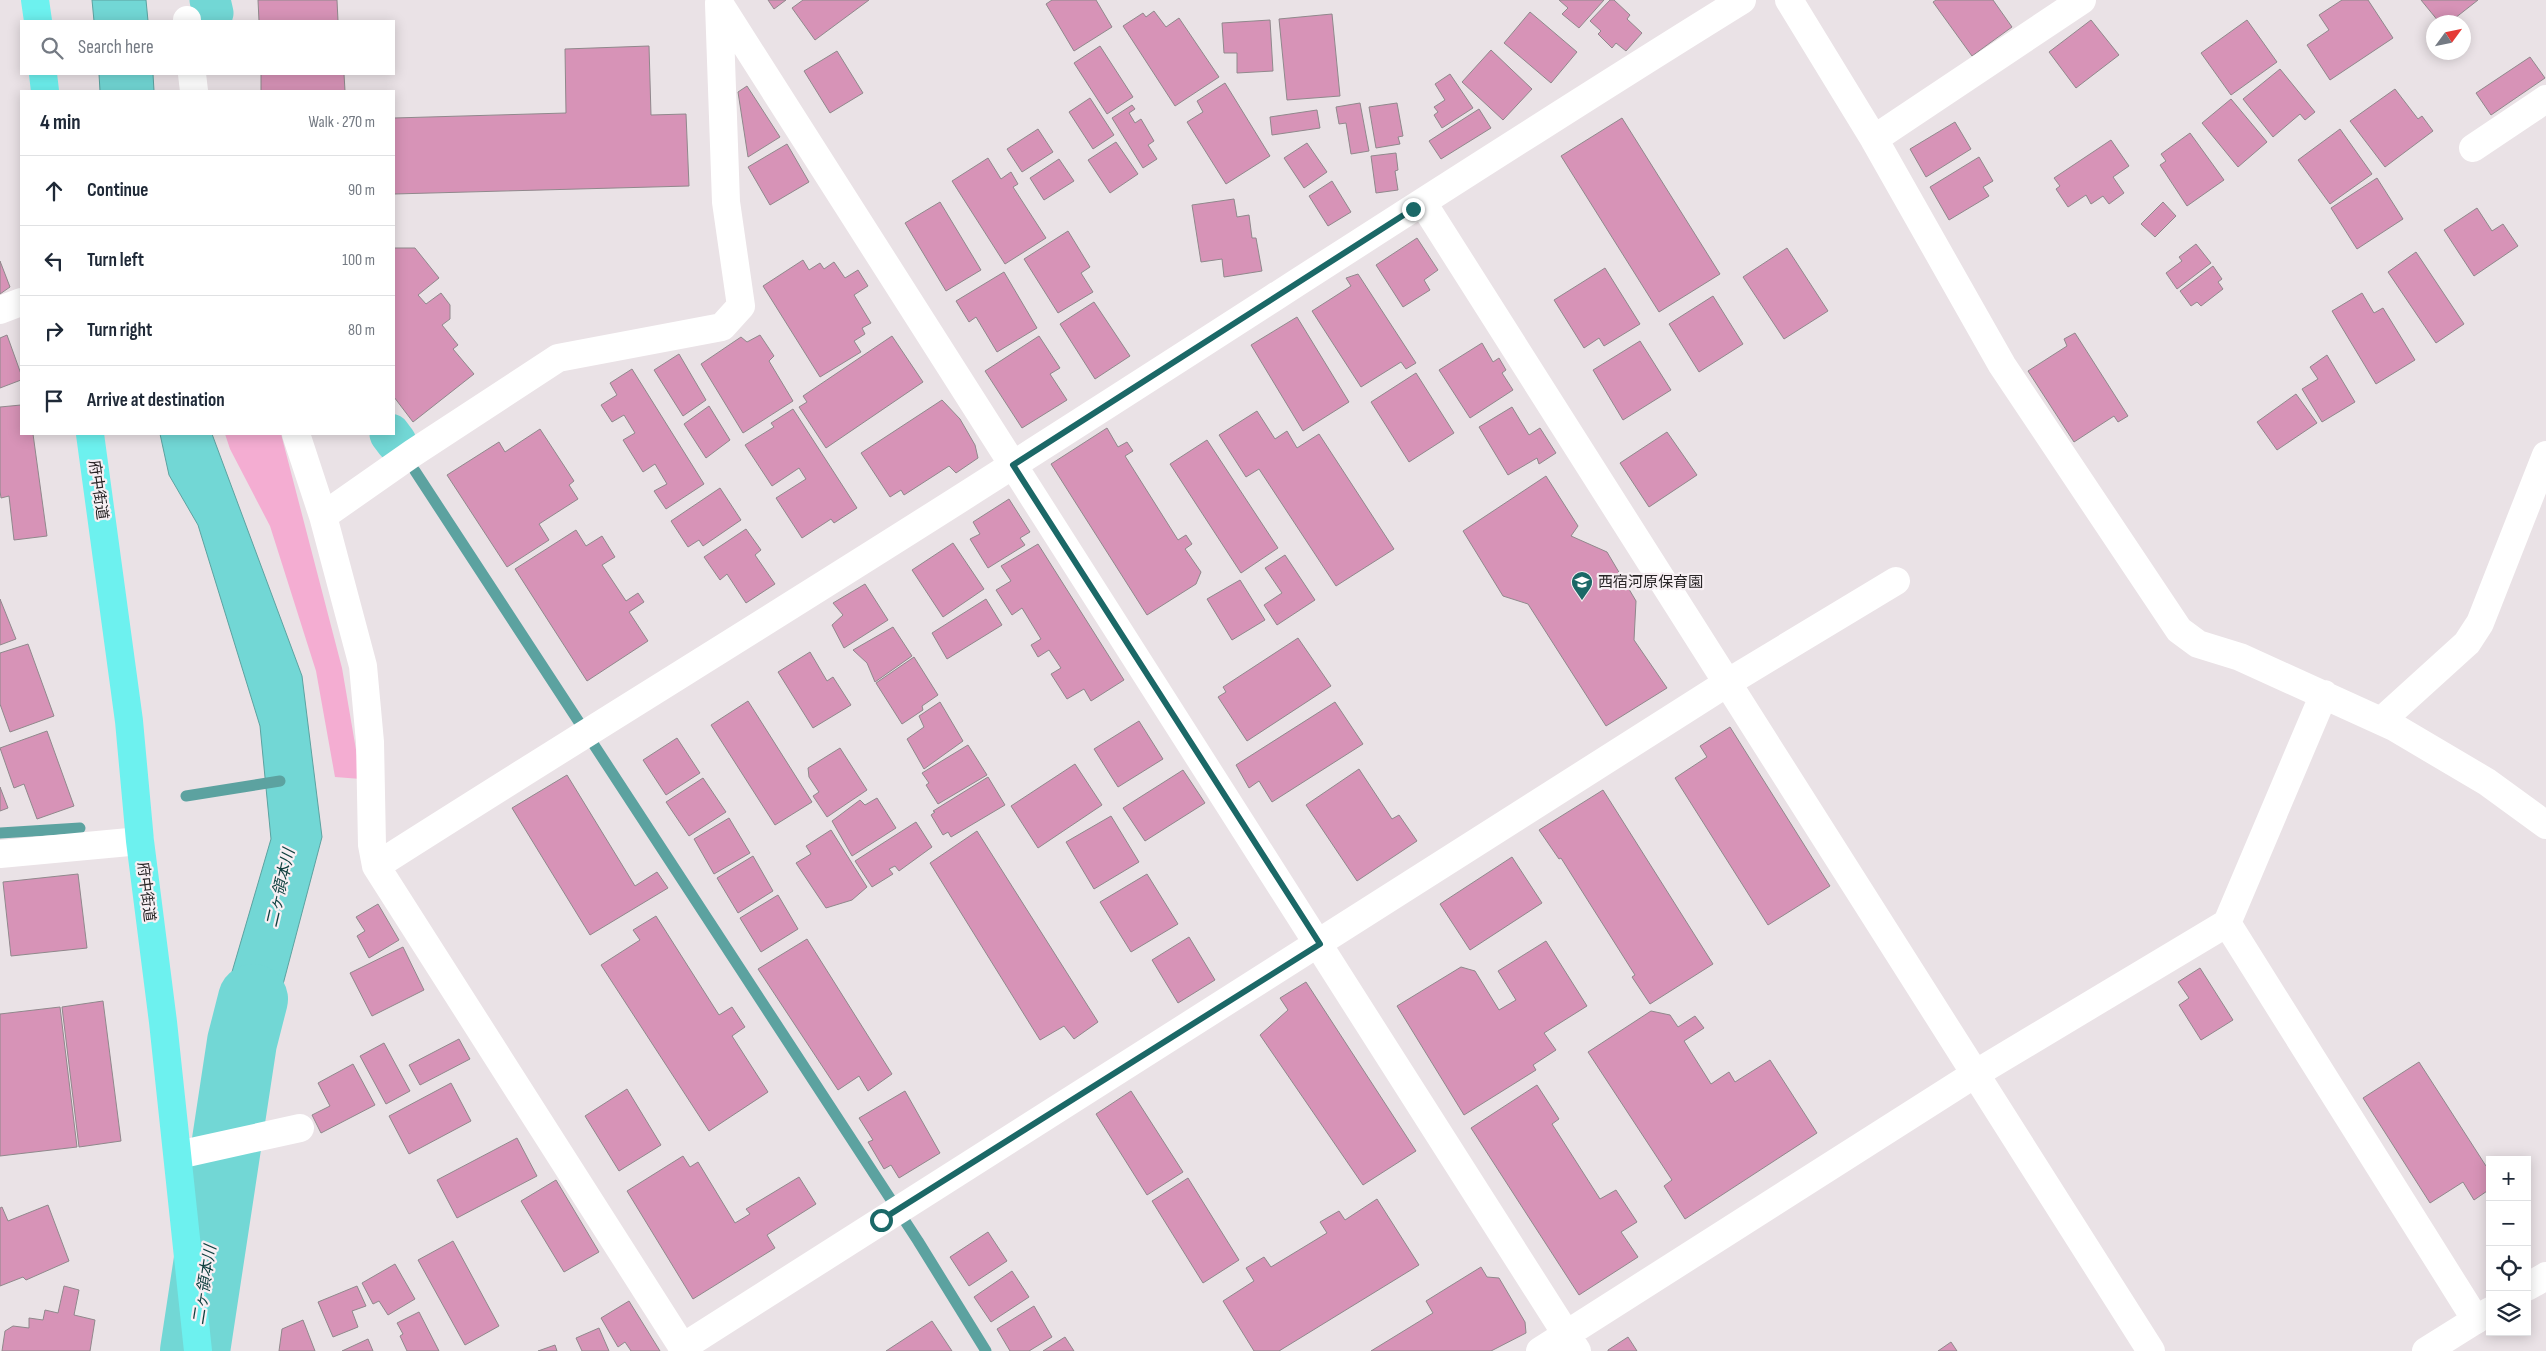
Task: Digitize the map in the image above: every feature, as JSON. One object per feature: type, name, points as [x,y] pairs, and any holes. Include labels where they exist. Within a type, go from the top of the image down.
[{"type":"main road","points":[[36,0],[38,20]]},
{"type":"main road","points":[[43,75],[45,90]]},
{"type":"main road","name":"府中街道","points":[[90,435],[129,721],[140,841],[180,1155],[198,1351]]},
{"type":"street","points":[[376,866],[597,725],[1013,465],[1626,72],[1742,0]]},
{"type":"street","points":[[1789,0],[1874,139],[2002,365],[2179,630],[2198,644],[2240,657],[2381,721],[2487,782],[2546,825]]},
{"type":"street","points":[[1874,139],[2082,0]]},
{"type":"street","points":[[719,2],[1572,1342]]},
{"type":"street","points":[[323,516],[413,453],[558,358],[722,327],[741,306],[726,202],[719,2]]},
{"type":"street","points":[[192,75],[194,90]]},
{"type":"street","points":[[2473,148],[2546,98]]},
{"type":"street","points":[[1423,203],[2150,1351]]},
{"type":"street","points":[[0,310],[20,302]]},
{"type":"street","points":[[296,435],[323,516],[363,666],[370,742],[372,846],[376,866],[684,1349],[1727,683],[1896,582]]},
{"type":"street","points":[[2381,721],[2467,643],[2480,623],[2546,455]]},
{"type":"street","points":[[1540,1351],[1572,1342],[1975,1074],[2227,923],[2324,694]]},
{"type":"street","points":[[0,854],[140,841]]},
{"type":"street","points":[[2227,923],[2483,1315],[2426,1351]]},
{"type":"street","points":[[180,1155],[300,1128]]},
{"type":"street","points":[[2531,1285],[2546,1276]]},
{"type":"shaded area","points":[[225,435],[281,435],[342,668],[361,779],[335,777],[316,671],[270,526],[230,449]]},
{"type":"water","points":[[92,0],[146,0],[148,20],[94,20]]},
{"type":"water","points":[[99,75],[153,75],[154,90],[100,90]]},
{"type":"water","points":[[160,435],[212,435],[302,676],[322,837],[254,1094],[220,1094],[222,1006],[271,839],[260,726],[198,525],[169,475]]},
{"type":"building","points":[[258,0],[337,0],[338,20],[259,20]]},
{"type":"building","points":[[768,0],[786,0],[774,9]]},
{"type":"building","points":[[803,0],[869,0],[815,40],[792,8]]},
{"type":"building","points":[[1052,0],[1096,0],[1112,27],[1074,51],[1046,4]]},
{"type":"building","points":[[1559,0],[1604,0],[1579,28],[1562,14],[1568,8]]},
{"type":"building","points":[[1610,0],[1614,0],[1630,15],[1627,19],[1642,33],[1626,51],[1616,43],[1612,48],[1598,34],[1601,31],[1590,21]]},
{"type":"building","points":[[1936,0],[1993,0],[2012,27],[1972,56],[1933,2]]},
{"type":"building","points":[[2342,0],[2368,0],[2393,38],[2330,80],[2307,45],[2329,30],[2319,15]]},
{"type":"building","points":[[2421,0],[2478,0],[2459,15],[2433,15]]},
{"type":"building","points":[[1154,11],[1166,27],[1179,18],[1219,77],[1175,106],[1123,26],[1143,13],[1146,17]]},
{"type":"building","points":[[1530,12],[1577,52],[1551,83],[1504,43]]},
{"type":"building","points":[[1332,14],[1340,96],[1287,100],[1279,19]]},
{"type":"building","points":[[1270,20],[1273,71],[1237,73],[1237,53],[1224,53],[1222,23]]},
{"type":"building","points":[[2091,20],[2119,55],[2076,88],[2049,52]]},
{"type":"building","points":[[2247,20],[2277,62],[2231,95],[2201,53]]},
{"type":"building","points":[[649,46],[651,115],[686,114],[689,186],[395,194],[395,118],[566,113],[565,49]]},
{"type":"building","points":[[1100,46],[1133,97],[1107,114],[1074,63]]},
{"type":"building","points":[[1491,50],[1532,89],[1503,120],[1462,82]]},
{"type":"building","points":[[837,51],[863,93],[830,113],[804,71]]},
{"type":"building","points":[[2530,57],[2545,78],[2491,115],[2476,93]]},
{"type":"building","points":[[2280,69],[2315,112],[2305,120],[2300,114],[2273,137],[2243,99]]},
{"type":"building","points":[[1450,74],[1473,108],[1442,128],[1434,115],[1438,112],[1434,107],[1445,100],[1435,84]]},
{"type":"building","points":[[261,75],[344,75],[345,90],[261,90]]},
{"type":"building","points":[[1225,83],[1270,156],[1226,184],[1187,122],[1203,112],[1197,101]]},
{"type":"building","points":[[747,86],[780,137],[748,157],[738,92]]},
{"type":"building","points":[[2395,89],[2418,119],[2422,116],[2433,131],[2385,167],[2350,121]]},
{"type":"building","points":[[1090,98],[1114,135],[1093,149],[1069,112]]},
{"type":"building","points":[[2231,99],[2267,142],[2238,167],[2202,123]]},
{"type":"building","points":[[1360,103],[1369,151],[1351,154],[1346,123],[1339,124],[1336,107]]},
{"type":"building","points":[[1397,103],[1403,136],[1398,137],[1400,144],[1376,148],[1369,107]]},
{"type":"building","points":[[1132,105],[1135,109],[1129,113],[1135,123],[1141,119],[1154,141],[1148,145],[1157,159],[1143,168],[1112,118]]},
{"type":"building","points":[[1479,109],[1491,128],[1441,159],[1429,141]]},
{"type":"building","points":[[1317,110],[1320,128],[1272,135],[1270,117]]},
{"type":"building","points":[[1622,118],[1720,274],[1659,312],[1561,156]]},
{"type":"building","points":[[1955,122],[1971,149],[1926,177],[1910,149]]},
{"type":"building","points":[[1038,129],[1053,152],[1022,172],[1007,149]]},
{"type":"building","points":[[2340,129],[2372,174],[2330,204],[2298,160]]},
{"type":"building","points":[[2190,133],[2224,180],[2187,206],[2160,165],[2166,161],[2161,154]]},
{"type":"building","points":[[2111,140],[2129,166],[2113,177],[2124,193],[2109,204],[2103,196],[2091,204],[2086,195],[2068,207],[2056,189],[2060,186],[2054,178]]},
{"type":"building","points":[[1116,142],[1138,174],[1110,193],[1088,160]]},
{"type":"building","points":[[1307,143],[1327,172],[1304,188],[1284,158]]},
{"type":"building","points":[[787,144],[809,182],[770,205],[748,167]]},
{"type":"building","points":[[1396,153],[1398,170],[1395,171],[1398,190],[1376,193],[1371,156]]},
{"type":"building","points":[[1979,157],[1993,181],[1983,187],[1989,196],[1949,220],[1930,187]]},
{"type":"building","points":[[988,158],[1001,179],[1011,172],[1018,184],[1013,187],[1046,238],[1005,264],[952,181]]},
{"type":"building","points":[[1059,159],[1074,181],[1044,200],[1030,178]]},
{"type":"building","points":[[2377,178],[2403,219],[2357,249],[2331,208]]},
{"type":"building","points":[[1332,181],[1351,212],[1328,226],[1309,196]]},
{"type":"building","points":[[1234,199],[1237,217],[1249,215],[1252,238],[1256,238],[1262,271],[1224,277],[1222,259],[1201,262],[1192,205]]},
{"type":"building","points":[[940,202],[981,270],[946,291],[905,223]]},
{"type":"building","points":[[2163,202],[2176,216],[2155,237],[2141,224]]},
{"type":"building","points":[[2477,208],[2492,231],[2503,224],[2518,246],[2474,276],[2444,230]]},
{"type":"building","points":[[1068,231],[1090,267],[1081,273],[1093,292],[1058,313],[1024,259]]},
{"type":"building","points":[[1417,238],[1438,270],[1424,280],[1430,290],[1403,307],[1376,265]]},
{"type":"building","points":[[2196,244],[2211,263],[2177,289],[2166,273],[2182,261],[2179,257]]},
{"type":"building","points":[[395,248],[415,248],[439,278],[418,295],[426,304],[441,293],[450,305],[450,319],[442,325],[458,345],[453,349],[474,374],[413,422],[395,398]]},
{"type":"building","points":[[1787,248],[1828,311],[1784,339],[1743,277]]},
{"type":"building","points":[[2416,252],[2464,324],[2436,343],[2388,272]]},
{"type":"building","points":[[803,260],[809,270],[820,263],[824,269],[834,262],[845,278],[858,270],[868,286],[854,295],[871,323],[862,328],[865,334],[854,341],[861,352],[820,377],[763,286]]},
{"type":"building","points":[[0,261],[10,287],[0,294]]},
{"type":"building","points":[[2213,266],[2222,279],[2218,282],[2223,289],[2201,306],[2197,302],[2191,306],[2180,291]]},
{"type":"building","points":[[1605,268],[1640,324],[1604,346],[1599,338],[1584,348],[1554,300]]},
{"type":"building","points":[[1004,272],[1037,328],[997,352],[976,317],[969,322],[956,301]]},
{"type":"building","points":[[1358,274],[1416,363],[1406,369],[1401,362],[1361,387],[1312,311],[1351,286],[1346,278]]},
{"type":"building","points":[[2362,293],[2374,313],[2383,308],[2415,360],[2376,384],[2332,311]]},
{"type":"building","points":[[1713,296],[1743,344],[1699,372],[1669,324]]},
{"type":"building","points":[[1094,302],[1130,356],[1095,379],[1060,324]]},
{"type":"building","points":[[1297,317],[1349,402],[1303,431],[1251,345]]},
{"type":"building","points":[[2075,333],[2128,416],[2118,422],[2114,416],[2074,442],[2028,371],[2067,346],[2064,339]]},
{"type":"building","points":[[7,335],[20,371],[20,380],[0,388],[0,338]]},
{"type":"building","points":[[760,335],[774,356],[769,361],[793,401],[743,433],[701,364],[741,337],[747,342]]},
{"type":"building","points":[[892,336],[923,382],[826,448],[799,407],[807,402],[803,396]]},
{"type":"building","points":[[1039,336],[1060,368],[1050,374],[1067,400],[1022,428],[985,371]]},
{"type":"building","points":[[1640,341],[1671,390],[1623,420],[1593,370]]},
{"type":"building","points":[[1482,343],[1493,362],[1499,358],[1506,370],[1502,373],[1513,390],[1470,418],[1439,370]]},
{"type":"building","points":[[679,354],[706,400],[683,416],[654,370]]},
{"type":"building","points":[[2327,355],[2355,402],[2322,422],[2302,389],[2318,379],[2310,367]]},
{"type":"building","points":[[632,369],[704,484],[666,509],[654,491],[667,484],[655,464],[643,472],[623,440],[635,433],[624,415],[612,422],[601,405],[617,395],[610,383]]},
{"type":"building","points":[[1416,373],[1454,433],[1409,462],[1371,402]]},
{"type":"building","points":[[2296,394],[2317,423],[2277,450],[2257,422]]},
{"type":"building","points":[[942,400],[960,419],[975,445],[978,458],[956,473],[949,466],[904,495],[901,490],[890,497],[861,453]]},
{"type":"building","points":[[20,405],[20,435],[33,435],[47,536],[14,540],[9,496],[1,498],[0,491],[0,407]]},
{"type":"building","points":[[709,406],[730,440],[706,458],[684,424]]},
{"type":"building","points":[[1512,407],[1529,435],[1540,428],[1556,453],[1539,464],[1537,458],[1508,475],[1479,427]]},
{"type":"building","points":[[793,409],[857,508],[834,523],[831,519],[802,538],[776,498],[806,479],[799,468],[772,486],[745,445],[774,427],[771,423]]},
{"type":"building","points":[[1257,411],[1275,439],[1287,431],[1297,448],[1319,434],[1394,549],[1336,586],[1259,469],[1246,477],[1219,435]]},
{"type":"building","points":[[1107,428],[1118,447],[1127,442],[1133,451],[1125,456],[1178,540],[1186,535],[1192,544],[1185,549],[1201,572],[1196,584],[1147,615],[1051,464]]},
{"type":"building","points":[[540,429],[574,481],[569,485],[578,499],[539,524],[549,540],[507,567],[447,475],[499,442],[505,452]]},
{"type":"building","points":[[1667,432],[1697,475],[1649,507],[1620,463]]},
{"type":"building","points":[[1207,440],[1278,548],[1241,573],[1170,464]]},
{"type":"building","points":[[1546,476],[1578,526],[1571,536],[1607,552],[1636,601],[1634,640],[1667,688],[1606,726],[1528,604],[1503,596],[1463,531]]},
{"type":"building","points":[[720,488],[741,520],[703,546],[699,540],[688,547],[671,521]]},
{"type":"building","points":[[1009,499],[1030,532],[1020,538],[1025,545],[988,568],[970,539],[980,534],[973,522]]},
{"type":"building","points":[[746,529],[761,550],[755,555],[775,584],[746,603],[727,574],[720,580],[704,557]]},
{"type":"building","points":[[576,530],[586,546],[602,536],[615,557],[602,565],[626,601],[638,593],[644,602],[629,612],[648,641],[587,681],[515,569]]},
{"type":"building","points":[[953,543],[984,589],[943,617],[912,570]]},
{"type":"building","points":[[1038,544],[1124,680],[1091,701],[1084,689],[1067,699],[1051,674],[1061,668],[1049,650],[1038,657],[1031,645],[1041,639],[1022,608],[1012,615],[996,590],[1011,581],[1001,566]]},
{"type":"building","points":[[1285,555],[1315,600],[1277,625],[1264,605],[1282,593],[1265,568]]},
{"type":"building","points":[[1240,580],[1265,620],[1232,640],[1207,599]]},
{"type":"building","points":[[865,584],[888,620],[844,648],[832,625],[843,615],[833,603]]},
{"type":"building","points":[[0,599],[16,639],[0,645]]},
{"type":"building","points":[[986,599],[1002,625],[947,659],[932,633]]},
{"type":"building","points":[[893,627],[912,656],[875,682],[867,663],[853,650]]},
{"type":"building","points":[[1298,638],[1331,686],[1247,741],[1218,697],[1226,692],[1223,687]]},
{"type":"building","points":[[28,644],[54,716],[10,732],[0,704],[0,653]]},
{"type":"building","points":[[810,652],[827,681],[833,677],[851,705],[813,728],[778,672]]},
{"type":"building","points":[[914,657],[938,695],[922,706],[923,710],[902,724],[876,683]]},
{"type":"building","points":[[748,701],[812,802],[775,825],[711,725]]},
{"type":"building","points":[[940,702],[963,741],[924,769],[907,739],[924,727],[919,716]]},
{"type":"building","points":[[1335,702],[1363,744],[1272,802],[1259,781],[1249,788],[1236,765]]},
{"type":"building","points":[[1139,721],[1163,759],[1118,787],[1094,749]]},
{"type":"building","points":[[1730,727],[1830,886],[1768,925],[1675,778],[1707,757],[1700,746]]},
{"type":"building","points":[[47,731],[74,806],[37,819],[24,784],[14,788],[0,748]]},
{"type":"building","points":[[677,738],[700,773],[666,795],[643,760]]},
{"type":"building","points":[[968,745],[987,775],[938,804],[926,785],[929,783],[922,773]]},
{"type":"building","points":[[840,748],[867,790],[827,817],[813,796],[819,792],[809,777],[808,768]]},
{"type":"building","points":[[1075,764],[1102,805],[1038,848],[1011,806]]},
{"type":"building","points":[[1359,769],[1392,819],[1399,815],[1417,841],[1357,881],[1306,805]]},
{"type":"building","points":[[1183,770],[1205,803],[1145,841],[1123,808]]},
{"type":"building","points":[[567,775],[635,886],[657,872],[668,888],[590,935],[512,808]]},
{"type":"building","points":[[988,777],[1005,805],[951,837],[948,832],[943,835],[931,815],[935,812],[933,811]]},
{"type":"building","points":[[703,778],[726,812],[689,836],[666,802]]},
{"type":"building","points":[[0,787],[8,808],[0,811]]},
{"type":"building","points":[[1603,790],[1713,964],[1650,1004],[1632,977],[1635,975],[1561,858],[1559,859],[1539,830]]},
{"type":"building","points":[[877,798],[896,828],[852,856],[832,821],[860,800],[865,805]]},
{"type":"building","points":[[1111,816],[1139,862],[1094,889],[1066,842]]},
{"type":"building","points":[[729,818],[750,853],[714,874],[694,839]]},
{"type":"building","points":[[916,822],[932,847],[899,871],[895,866],[889,869],[893,874],[872,887],[855,861]]},
{"type":"building","points":[[831,830],[867,887],[852,900],[826,908],[796,863],[811,854],[806,846]]},
{"type":"building","points":[[977,831],[1098,1022],[1074,1039],[1064,1026],[1040,1040],[930,863]]},
{"type":"building","points":[[753,856],[773,891],[738,913],[717,878]]},
{"type":"building","points":[[1512,857],[1542,903],[1470,950],[1440,904]]},
{"type":"building","points":[[78,874],[87,948],[11,956],[3,882]]},
{"type":"building","points":[[1147,874],[1178,924],[1131,952],[1100,902]]},
{"type":"building","points":[[778,895],[798,929],[761,952],[740,918]]},
{"type":"building","points":[[378,904],[399,940],[369,958],[357,936],[365,931],[356,917]]},
{"type":"building","points":[[656,916],[719,1015],[732,1007],[745,1027],[732,1036],[768,1092],[709,1131],[601,965],[640,940],[633,930]]},
{"type":"building","points":[[1189,937],[1215,980],[1178,1003],[1152,960]]},
{"type":"building","points":[[807,939],[892,1074],[868,1091],[859,1076],[838,1090],[758,969]]},
{"type":"building","points":[[1546,941],[1587,1006],[1544,1033],[1556,1050],[1533,1065],[1536,1070],[1464,1115],[1397,1006],[1461,967],[1475,971],[1499,1010],[1516,1000],[1498,971]]},
{"type":"building","points":[[403,947],[424,990],[372,1016],[350,973]]},
{"type":"building","points":[[2200,968],[2233,1020],[2201,1040],[2179,1005],[2189,998],[2178,982]]},
{"type":"building","points":[[1306,982],[1416,1151],[1363,1185],[1260,1035],[1288,1010],[1280,998]]},
{"type":"building","points":[[103,1001],[121,1141],[79,1147],[62,1007]]},
{"type":"building","points":[[60,1007],[77,1147],[0,1156],[0,1014]]},
{"type":"building","points":[[1651,1011],[1670,1015],[1678,1027],[1695,1016],[1704,1028],[1684,1041],[1711,1084],[1729,1072],[1735,1082],[1770,1060],[1817,1133],[1685,1219],[1664,1186],[1672,1180],[1588,1052]]},
{"type":"building","points":[[459,1039],[470,1059],[420,1085],[409,1065]]},
{"type":"building","points":[[384,1043],[410,1091],[386,1104],[360,1056]]},
{"type":"building","points":[[2419,1062],[2486,1166],[2486,1192],[2474,1200],[2463,1182],[2430,1203],[2363,1098]]},
{"type":"building","points":[[353,1064],[375,1105],[321,1133],[312,1115],[330,1106],[318,1083]]},
{"type":"building","points":[[451,1083],[471,1121],[409,1154],[389,1116]]},
{"type":"building","points":[[1537,1085],[1559,1119],[1552,1124],[1600,1199],[1616,1190],[1637,1222],[1621,1232],[1638,1257],[1579,1295],[1471,1128]]},
{"type":"building","points":[[627,1089],[661,1145],[619,1171],[585,1116]]},
{"type":"building","points":[[905,1091],[940,1153],[899,1178],[891,1165],[884,1169],[868,1142],[873,1140],[859,1118]]},
{"type":"building","points":[[1131,1091],[1183,1172],[1147,1195],[1096,1114]]},
{"type":"building","points":[[517,1138],[537,1176],[457,1218],[437,1180]]},
{"type":"building","points":[[683,1156],[690,1167],[698,1162],[735,1223],[750,1214],[746,1209],[799,1177],[816,1204],[767,1235],[775,1248],[693,1299],[627,1191]]},
{"type":"building","points":[[1188,1178],[1239,1260],[1203,1283],[1152,1201]]},
{"type":"building","points":[[556,1180],[599,1252],[564,1272],[521,1201]]},
{"type":"building","points":[[1377,1199],[1419,1265],[1279,1351],[1254,1351],[1223,1301],[1254,1281],[1246,1268],[1264,1257],[1271,1267],[1327,1233],[1320,1222],[1339,1211],[1345,1220]]},
{"type":"building","points":[[48,1205],[69,1261],[26,1280],[23,1277],[0,1286],[0,1208],[2,1207],[8,1221]]},
{"type":"building","points":[[988,1232],[1007,1261],[969,1286],[950,1257]]},
{"type":"building","points":[[453,1241],[499,1326],[465,1345],[418,1260]]},
{"type":"building","points":[[395,1264],[415,1299],[388,1315],[379,1301],[373,1304],[362,1283]]},
{"type":"building","points":[[1481,1267],[1487,1277],[1499,1278],[1525,1322],[1526,1333],[1491,1351],[1371,1351],[1433,1313],[1426,1301]]},
{"type":"building","points":[[1012,1271],[1029,1297],[991,1322],[974,1297]]},
{"type":"building","points":[[64,1286],[79,1290],[74,1315],[95,1320],[90,1351],[2,1351],[5,1331],[13,1326],[29,1328],[29,1318],[43,1320],[45,1310],[58,1313]]},
{"type":"building","points":[[357,1286],[366,1306],[352,1311],[358,1327],[333,1337],[318,1302]]},
{"type":"building","points":[[629,1301],[660,1351],[631,1351],[625,1342],[618,1347],[601,1318]]},
{"type":"building","points":[[1034,1306],[1052,1337],[1029,1351],[1010,1351],[997,1329]]},
{"type":"building","points":[[419,1312],[439,1351],[407,1351],[400,1336],[403,1334],[397,1323]]},
{"type":"building","points":[[303,1320],[315,1351],[279,1351],[282,1329]]},
{"type":"building","points":[[932,1321],[952,1351],[886,1351]]},
{"type":"building","points":[[599,1328],[609,1351],[582,1351],[576,1338]]},
{"type":"building","points":[[1065,1337],[1074,1351],[1043,1351]]},
{"type":"building","points":[[1628,1337],[1637,1351],[1608,1351],[1608,1350]]},
{"type":"building","points":[[368,1339],[373,1351],[342,1351]]},
{"type":"building","points":[[1951,1342],[1957,1351],[1938,1351]]},
{"type":"building","points":[[555,1345],[557,1351],[538,1351]]},
{"type":"waterway","points":[[210,0],[213,13]]},
{"type":"waterway","points":[[391,435],[396,442]]},
{"type":"waterway","points":[[415,471],[918,1241],[986,1351]]},
{"type":"waterway","points":[[186,796],[280,781]]},
{"type":"waterway","points":[[0,833],[80,828]]},
{"type":"waterway","name":"二ヶ領本川","points":[[195,1351],[242,1042],[253,999]]},
{"type":"place","name":"西宿河原保育園","points":[[1582,601]]},
{"type":"route","points":[[881,1220],[1320,944],[1013,465],[1413,209]]}]
